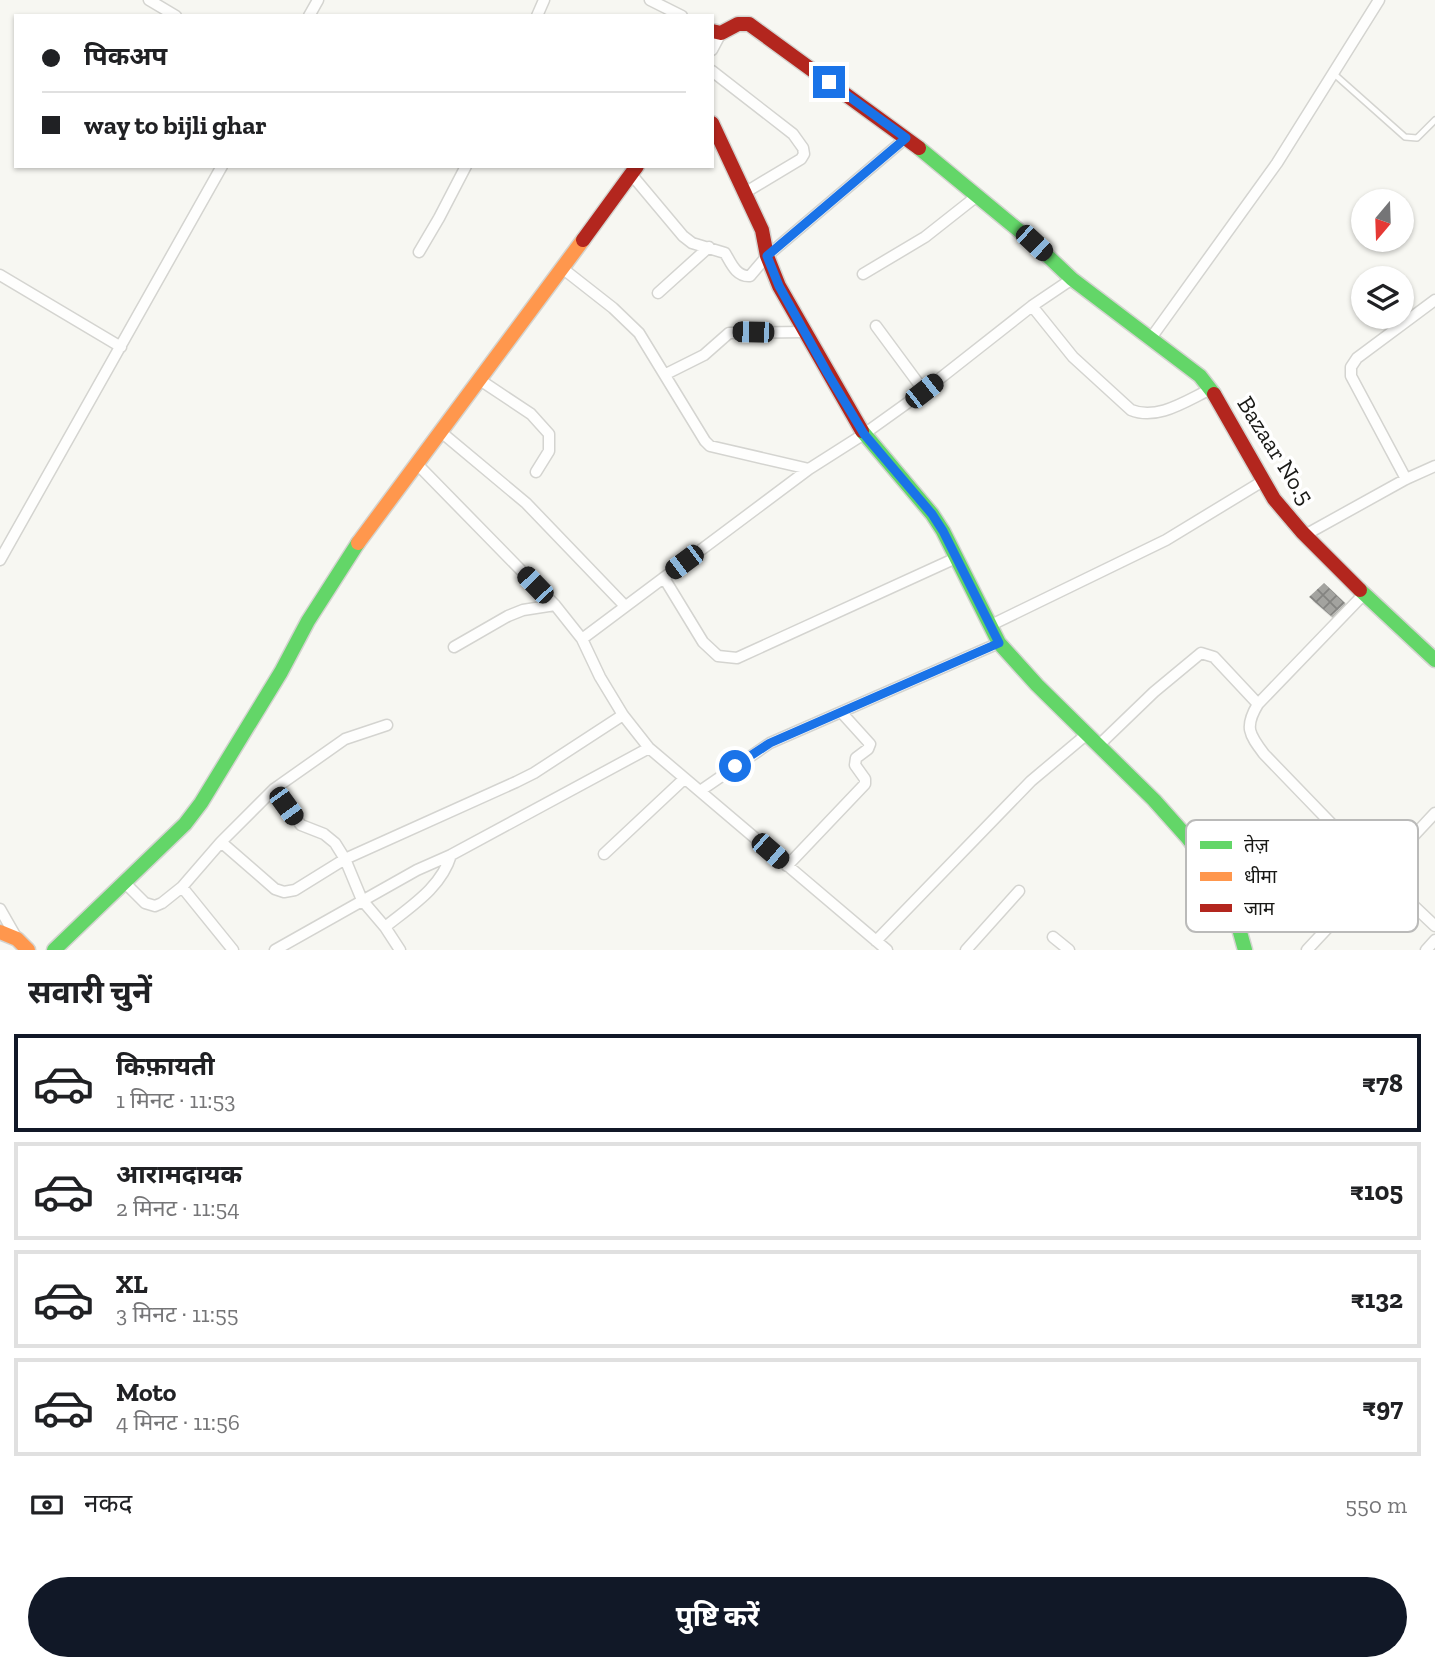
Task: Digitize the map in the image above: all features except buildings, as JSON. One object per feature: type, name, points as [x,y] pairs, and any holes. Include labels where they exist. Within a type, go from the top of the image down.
[{"type":"main road","name":"Bazaar No.5","points":[[716,32],[743,23],[750,24],[906,138],[1072,279],[1200,376],[1211,388],[1263,481],[1285,512],[1305,535],[1435,660]]},
{"type":"main road","points":[[714,127],[762,230],[767,256],[779,286],[864,434],[932,514],[999,643],[1186,836]]},
{"type":"main road","points":[[54,950],[185,824],[201,803],[275,684],[315,611],[370,525],[418,465],[634,170]]},
{"type":"main road","points":[[0,932],[22,945]]},
{"type":"main road","points":[[1240,932],[1245,950]]},
{"type":"street","points":[[149,0],[173,14]]},
{"type":"street","points":[[650,0],[678,14]]},
{"type":"street","points":[[1151,338],[1270,173],[1379,0]]},
{"type":"street","points":[[714,73],[793,134],[803,148],[801,159],[746,192]]},
{"type":"street","points":[[634,170],[683,236],[692,243],[725,253],[737,273],[750,276],[767,256],[906,138]]},
{"type":"street","points":[[0,560],[221,168]]},
{"type":"street","points":[[419,252],[465,168]]},
{"type":"street","points":[[863,274],[925,237],[977,196]]},
{"type":"street","points":[[658,292],[709,247]]},
{"type":"street","points":[[562,268],[639,333],[710,446],[809,469]]},
{"type":"street","points":[[0,275],[121,347]]},
{"type":"street","points":[[582,639],[809,469],[924,391],[1032,306],[1072,279]]},
{"type":"street","points":[[1406,479],[1352,376],[1351,368],[1357,358],[1435,300]]},
{"type":"street","points":[[1032,306],[1073,357],[1131,410],[1139,413],[1160,412],[1211,388]]},
{"type":"street","points":[[876,326],[924,391]]},
{"type":"street","points":[[666,374],[704,355],[729,333],[805,332]]},
{"type":"street","points":[[480,380],[531,414],[549,435],[549,451],[536,472]]},
{"type":"street","points":[[441,432],[526,503],[625,606]]},
{"type":"street","points":[[418,465],[555,605],[582,639],[600,677],[623,715],[649,748],[887,950]]},
{"type":"street","points":[[1305,535],[1406,479],[1435,466]]},
{"type":"street","points":[[989,626],[1166,540],[1263,481]]},
{"type":"street","points":[[664,578],[703,642],[718,656],[737,658],[749,655],[956,558]]},
{"type":"street","points":[[1329,820],[1255,742],[1248,723],[1258,704],[1365,593]]},
{"type":"street","points":[[454,647],[523,610],[555,605]]},
{"type":"street","points":[[700,791],[770,743],[999,643]]},
{"type":"street","points":[[1099,745],[1154,692],[1201,653],[1214,657],[1258,704]]},
{"type":"street","points":[[788,866],[865,784],[865,779],[855,765],[856,758],[868,749],[870,744],[841,712]]},
{"type":"street","points":[[221,842],[275,889],[284,892],[295,890],[345,859],[534,773],[623,715]]},
{"type":"street","points":[[125,883],[145,903],[155,906],[162,903],[181,887],[274,789],[345,739],[387,725]]},
{"type":"street","points":[[876,941],[1031,781],[1087,734]]},
{"type":"street","points":[[281,949],[362,900],[649,748]]},
{"type":"street","points":[[604,854],[684,779]]},
{"type":"street","points":[[274,789],[300,825],[330,838],[345,859],[362,900],[400,950]]},
{"type":"street","points":[[1418,831],[1435,813]]},
{"type":"street","points":[[385,927],[439,882],[451,855]]},
{"type":"street","points":[[181,887],[233,950]]},
{"type":"street","points":[[966,950],[1018,891]]},
{"type":"street","points":[[0,909],[22,945]]},
{"type":"street","points":[[1418,910],[1435,926]]},
{"type":"street","points":[[1307,950],[1324,932]]},
{"type":"street","points":[[1053,937],[1069,950]]},
{"type":"street","points":[[1426,950],[1435,940]]},
{"type":"lane","points":[[1334,73],[1405,137],[1417,138],[1435,120]]},
{"type":"traffic: fast","points":[[919,148],[1034,243],[1072,279],[1200,376],[1214,394]]},
{"type":"traffic: fast","points":[[862,431],[932,514],[943,531],[999,643],[1186,836]]},
{"type":"traffic: fast","points":[[54,950],[185,824],[201,803],[281,672],[308,621],[358,543]]},
{"type":"traffic: fast","points":[[1360,590],[1435,660]]},
{"type":"traffic: fast","points":[[1240,932],[1245,950]]},
{"type":"traffic: slow","points":[[358,543],[583,240]]},
{"type":"traffic: slow","points":[[0,932],[17,939],[28,950]]},
{"type":"traffic: jam","points":[[714,31],[721,33],[738,24],[749,24],[919,148]]},
{"type":"traffic: jam","points":[[714,127],[762,230],[767,256],[779,286],[862,431]]},
{"type":"traffic: jam","points":[[583,240],[636,168]]},
{"type":"traffic: jam","points":[[1214,394],[1274,499],[1302,532],[1360,590]]},
{"type":"route","points":[[735,766],[770,743],[999,643],[943,531],[932,514],[864,434],[779,286],[767,256],[906,138],[829,82]]}]
